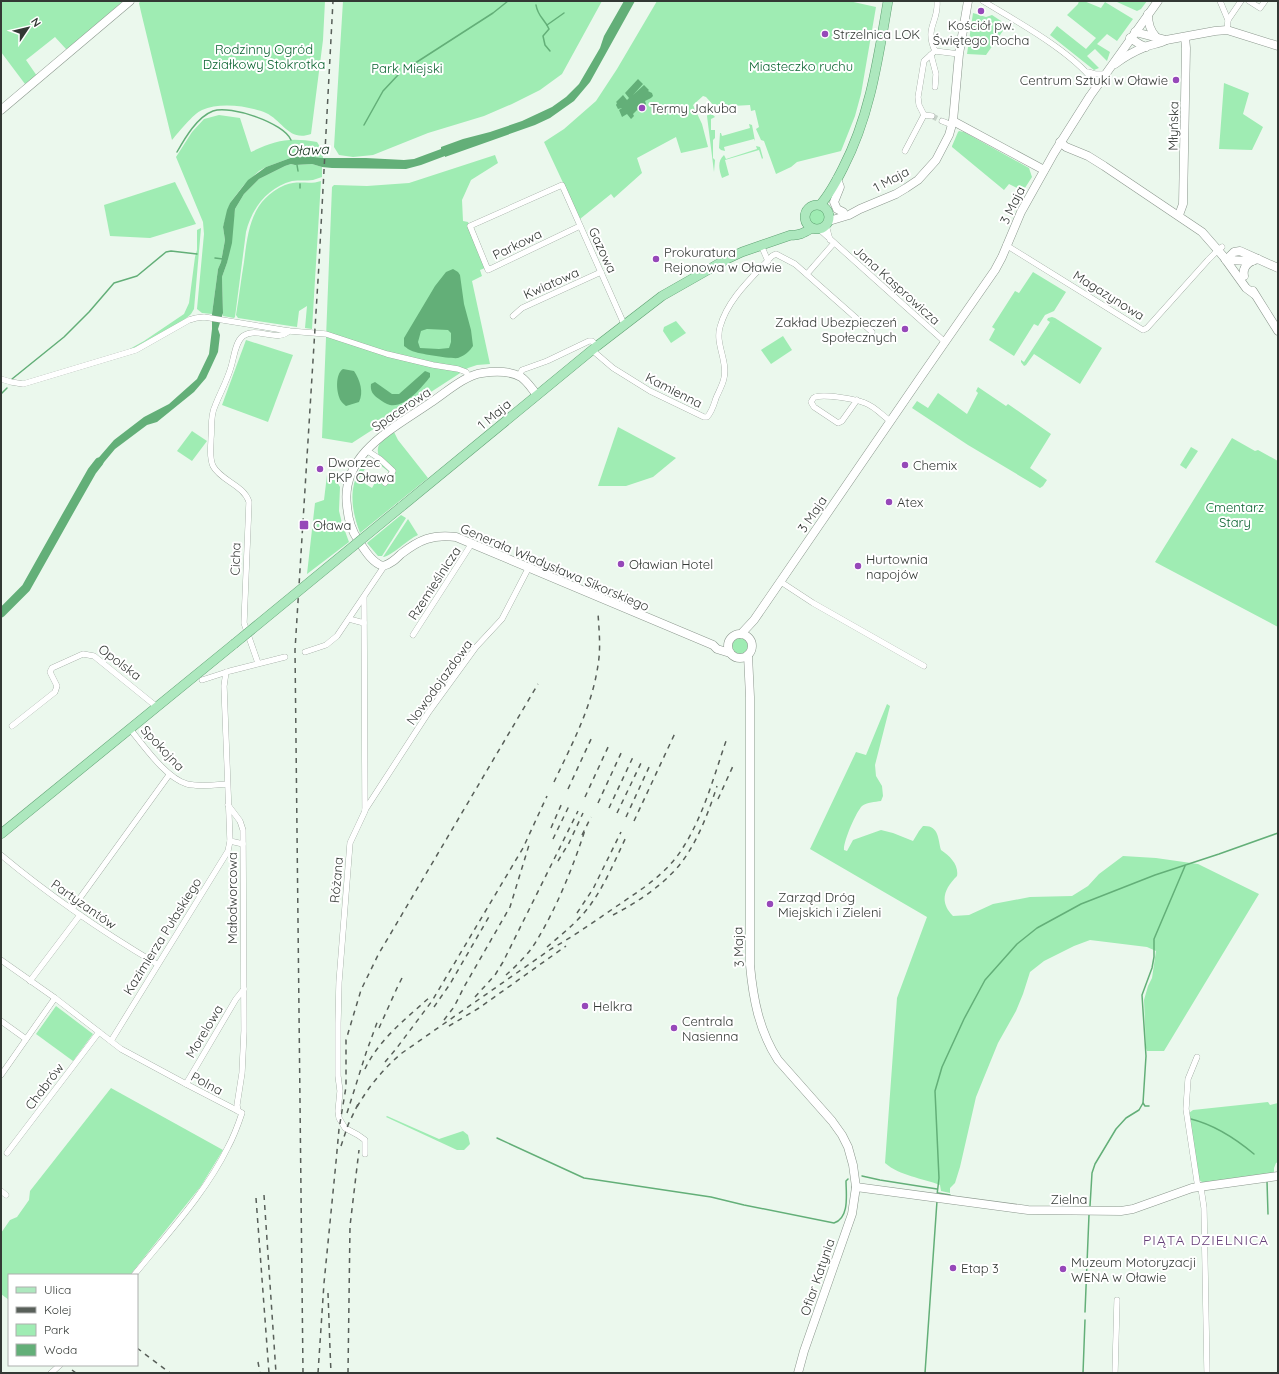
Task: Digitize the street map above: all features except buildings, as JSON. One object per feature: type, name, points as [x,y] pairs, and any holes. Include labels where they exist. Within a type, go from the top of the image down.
[{"type":"main road","points":[[821,219],[866,113],[876,69],[888,1]]},
{"type":"main road","name":"1 Maja","points":[[157,707],[624,324],[662,296],[727,259],[791,235],[795,231],[821,219]]},
{"type":"main road","points":[[1,834],[157,707]]},
{"type":"street","points":[[1,110],[130,1]]},
{"type":"street","points":[[935,87],[936,74],[930,32],[935,19],[937,1]]},
{"type":"street","name":"1 Maja","points":[[821,219],[850,215],[860,209],[896,194],[918,180],[936,160],[947,139],[952,123],[959,54],[968,1]]},
{"type":"street","points":[[983,1],[1052,45],[1087,72],[1097,86]]},
{"type":"street","name":"3 Maja","points":[[741,634],[754,620],[781,582],[995,270],[1021,212],[1060,142],[1097,86],[1158,1]]},
{"type":"street","points":[[1220,1],[1228,20],[1227,30]]},
{"type":"street","points":[[1228,20],[1241,1]]},
{"type":"street","points":[[1249,1],[1260,8],[1265,1]]},
{"type":"street","points":[[1148,14],[1150,29],[1156,37]]},
{"type":"street","points":[[1087,72],[1094,74],[1107,72],[1123,59],[1146,47],[1166,40],[1215,31],[1227,30],[1278,46]]},
{"type":"street","points":[[1133,35],[1156,37],[1166,40]]},
{"type":"street","points":[[1133,35],[1138,44],[1146,47]]},
{"type":"street","name":"Młyńska","points":[[1179,215],[1183,204],[1185,37]]},
{"type":"street","points":[[932,116],[924,114],[919,105],[918,97],[924,61],[933,53],[959,54]]},
{"type":"street","name":"1 Maja","points":[[904,151],[924,114]]},
{"type":"street","points":[[942,121],[952,123],[1044,170]]},
{"type":"street","points":[[1060,142],[1066,147],[1088,156],[1179,215],[1202,232],[1220,248],[1244,276],[1278,331]]},
{"type":"street","points":[[836,182],[840,187],[834,202],[837,208],[843,212]]},
{"type":"street","name":"Parkowa","points":[[562,185],[470,226],[488,270],[580,226]]},
{"type":"street","name":"Gazowa","points":[[562,185],[624,324]]},
{"type":"street","name":"1 Maja","points":[[821,219],[843,212],[860,209]]},
{"type":"street","name":"Jana Kasprowicza","points":[[821,219],[832,242],[945,342]]},
{"type":"street","points":[[807,274],[832,242]]},
{"type":"street","points":[[761,245],[768,261],[772,256],[779,255],[795,264],[872,332]]},
{"type":"street","name":"Magazynowa","points":[[1006,245],[1143,330],[1147,328],[1220,248]]},
{"type":"street","points":[[1229,259],[1255,260],[1278,268]]},
{"type":"street","points":[[1229,259],[1246,288],[1254,294]]},
{"type":"street","points":[[1244,276],[1244,268],[1255,260]]},
{"type":"street","name":"Kamienna","points":[[595,348],[613,368],[650,391],[704,417],[707,417],[724,379],[724,368],[719,340],[720,326],[732,302],[768,261]]},
{"type":"street","name":"Kwiatowa","points":[[513,316],[522,308],[601,272]]},
{"type":"street","points":[[1,379],[23,384],[109,359],[140,348],[189,320],[204,317],[292,331],[326,334],[387,354],[433,365],[458,369],[466,372],[469,377]]},
{"type":"street","name":"Cicha","points":[[258,663],[244,623],[249,502],[244,493],[215,468],[211,461],[212,416],[214,406],[221,394],[240,340],[247,334],[280,336],[292,331]]},
{"type":"street","points":[[537,395],[525,380],[519,376],[522,370],[547,361],[587,341],[592,341],[595,348]]},
{"type":"street","name":"Spacerowa","points":[[388,564],[380,565],[375,562],[363,547],[352,529],[347,511],[346,498],[349,478],[357,462],[366,450],[380,436],[469,377],[482,373],[496,372],[519,376]]},
{"type":"street","points":[[857,400],[843,420],[838,423],[814,407],[811,402],[817,397],[840,397],[857,400],[866,403],[890,421]]},
{"type":"street","points":[[366,450],[380,459],[393,471],[385,483]]},
{"type":"street","name":"Generała Władysława Sikorskiego","points":[[388,564],[414,545],[431,537],[453,536],[713,645],[717,649],[730,653]]},
{"type":"street","name":"Rzemieślnicza","points":[[413,635],[472,543]]},
{"type":"street","points":[[305,652],[326,645],[335,638],[388,564]]},
{"type":"street","name":"Nowodojazdowa","points":[[365,811],[431,709],[476,647],[502,619],[529,567]]},
{"type":"street","points":[[781,582],[813,603],[924,666]]},
{"type":"street","name":"Różana","points":[[364,598],[365,811],[350,843],[339,982],[338,1076],[340,1091],[338,1118],[345,1128],[365,1140],[365,1154]]},
{"type":"street","points":[[349,619],[364,623]]},
{"type":"street","name":"3 Maja","points":[[749,639],[754,620]]},
{"type":"street","points":[[738,658],[748,655],[751,648],[749,639],[741,634],[732,636],[728,643],[730,653],[738,658],[749,674]]},
{"type":"street","points":[[713,645],[728,643]]},
{"type":"street","name":"Opolska","points":[[12,726],[55,692],[57,686],[50,672],[52,668],[83,654],[94,656],[157,707]]},
{"type":"street","name":"3 Maja","points":[[748,655],[750,697],[749,936],[750,965],[754,998],[764,1032],[771,1049],[778,1060],[832,1121],[842,1135],[848,1147],[853,1165],[856,1188]]},
{"type":"street","points":[[202,680],[258,663],[285,657]]},
{"type":"street","name":"Małodworcowa","points":[[226,672],[224,686],[230,841],[243,844],[244,989],[242,1074],[237,1105],[238,1111]]},
{"type":"street","name":"Spokojna","points":[[130,729],[169,774],[178,780],[196,786],[227,784]]},
{"type":"street","points":[[72,909],[169,774]]},
{"type":"street","points":[[228,805],[240,820],[243,830],[243,844]]},
{"type":"street","name":"Kazimierza Pułaskiego","points":[[111,1041],[157,964],[228,851],[230,841]]},
{"type":"street","name":"Partyzantów","points":[[1,856],[80,915],[115,939],[157,964]]},
{"type":"street","points":[[30,981],[80,915]]},
{"type":"street","name":"Polna","points":[[1,960],[55,998],[123,1050],[238,1111]]},
{"type":"street","name":"Morelowa","points":[[186,1084],[236,999],[244,989]]},
{"type":"street","points":[[1,1074],[55,998]]},
{"type":"street","points":[[1,1021],[26,1039]]},
{"type":"street","name":"Chabrów","points":[[7,1153],[98,1032]]},
{"type":"street","points":[[1197,1057],[1188,1079],[1186,1109],[1200,1188],[1203,1197],[1205,1223],[1207,1373]]},
{"type":"street","points":[[135,1274],[193,1203],[217,1167],[227,1149],[242,1113],[238,1111]]},
{"type":"street","name":"Zielna","points":[[856,1188],[1028,1210],[1121,1211],[1133,1209],[1188,1189],[1278,1176]]},
{"type":"street","name":"Ofiar Katynia","points":[[798,1373],[803,1354],[852,1214],[856,1188]]},
{"type":"street","points":[[1115,1373],[1117,1300]]},
{"type":"street","points":[[51,1373],[59,1366]]},
{"type":"green space","points":[[1,1],[123,1],[69,49],[66,49],[55,37],[26,60],[37,76],[25,84],[1,52]]},
{"type":"green space","name":"Rodzinny Ogród Działkowy Stokrotka","points":[[141,1],[325,1],[323,40],[311,134],[303,136],[292,133],[266,113],[251,108],[217,106],[202,110],[194,115],[172,140],[141,12],[139,3]]},
{"type":"green space","name":"Park Miejski","points":[[343,1],[602,1],[562,74],[540,90],[484,116],[428,133],[373,155],[353,157],[339,155],[334,147]]},
{"type":"green space","name":"Miasteczko ruchu","points":[[657,1],[849,1],[876,7],[861,94],[855,116],[841,151],[797,162],[791,167],[776,174],[764,141],[761,140],[756,129],[759,127],[755,110],[751,111],[750,105],[715,107],[706,97],[703,96],[693,105],[702,124],[708,147],[681,153],[676,137],[637,158],[642,173],[614,198],[611,194],[580,219],[544,142],[564,129],[596,101],[617,69]]},
{"type":"green space","points":[[1079,1],[1084,1],[1101,8],[1105,2],[1133,19],[1117,41],[1107,34],[1097,44],[1110,52],[1107,61],[1095,49],[1087,56],[1099,68],[1094,70],[1050,35],[1057,26],[1086,49],[1096,38],[1067,15]]},
{"type":"green space","points":[[1147,1],[1141,9],[1137,11],[1117,2]]},
{"type":"green space","points":[[973,13],[986,17],[992,15],[1007,25],[986,55],[967,54]]},
{"type":"green space","points":[[1224,83],[1249,93],[1243,114],[1263,127],[1252,150],[1219,149]]},
{"type":"green space","points":[[708,114],[715,117],[711,119],[711,130],[715,130],[715,138],[713,140],[713,158],[715,160],[714,172],[707,116]]},
{"type":"green space","points":[[219,115],[240,118],[251,152],[275,142],[298,140],[317,142],[322,150],[323,158],[305,156],[293,157],[266,167],[259,171],[243,186],[230,203],[223,227],[225,240],[221,262],[218,269],[212,314],[202,313],[197,309],[204,234],[203,222],[176,157],[192,132],[204,119]]},
{"type":"green space","points":[[749,124],[752,125],[755,141],[754,139],[724,147],[725,151],[719,148],[720,133],[722,136],[750,128]]},
{"type":"green space","points":[[959,131],[964,132],[1029,168],[1032,177],[1023,191],[1009,184],[1004,190],[952,147]]},
{"type":"green space","points":[[756,146],[760,147],[762,159],[759,150],[725,160],[729,175],[722,178],[719,169],[720,160],[724,155],[726,159],[757,149]]},
{"type":"green space","points":[[495,155],[498,163],[471,180],[462,200],[463,221],[468,222],[485,268],[480,270],[482,276],[472,281],[490,364],[477,365],[468,368],[352,443],[322,438],[332,187],[334,185],[367,186],[409,183]]},
{"type":"green space","points":[[291,164],[312,164],[322,167],[322,177],[313,180],[292,181],[283,184],[268,194],[257,207],[252,215],[246,232],[235,317],[223,316],[222,277],[227,263],[235,209],[244,194],[259,179]]},
{"type":"green space","points":[[321,181],[312,329],[305,328],[307,306],[299,311],[297,327],[238,318],[236,315],[247,239],[253,217],[258,208],[274,191],[285,185]]},
{"type":"green space","points":[[175,182],[196,224],[150,238],[110,236],[104,205]]},
{"type":"green space","points":[[817,208],[823,211],[826,217],[823,223],[817,226],[811,223],[808,217],[811,211]]},
{"type":"green space","points":[[201,228],[194,309],[191,314],[184,320],[135,348],[126,351],[144,341],[184,314],[189,303],[197,250],[197,230]]},
{"type":"green space","points":[[1033,272],[1066,292],[1054,311],[1045,315],[1038,326],[1034,324],[1014,356],[989,340],[995,329],[992,327],[1015,291],[1019,293]]},
{"type":"green space","points":[[1052,317],[1102,348],[1080,384],[1034,354],[1026,365],[1024,366],[1021,362],[1021,360],[1024,362],[1050,322],[1047,320],[1048,318]]},
{"type":"green space","points":[[676,321],[686,333],[671,343],[663,331],[664,327]]},
{"type":"green space","points":[[783,336],[792,350],[771,364],[761,350]]},
{"type":"green space","points":[[246,340],[293,355],[268,422],[222,405]]},
{"type":"green space","points":[[978,387],[1006,406],[1008,404],[1051,434],[1030,468],[1047,480],[1040,488],[968,445],[912,408],[917,401],[928,408],[938,393],[967,414],[978,393],[976,391]]},
{"type":"green space","points":[[618,427],[676,458],[653,477],[626,486],[598,486]]},
{"type":"green space","points":[[192,431],[207,441],[192,461],[177,451]]},
{"type":"green space","points":[[394,432],[398,440],[428,478],[360,533],[352,501],[356,477],[364,462],[370,459],[359,480],[372,488],[376,481],[381,484],[389,472],[375,461],[379,456],[378,448],[381,442]]},
{"type":"green space","name":"Cmentarz Stary","points":[[1232,438],[1255,451],[1258,450],[1278,461],[1278,627],[1155,562]]},
{"type":"green space","points":[[1191,447],[1198,451],[1186,469],[1180,465]]},
{"type":"green space","points":[[327,475],[337,482],[340,487],[339,511],[349,542],[307,574],[315,503],[324,500]]},
{"type":"green space","points":[[401,515],[406,518],[382,556],[378,556],[367,543]]},
{"type":"green space","points":[[408,519],[418,535],[391,554],[383,557]]},
{"type":"green space","points":[[740,637],[746,640],[749,646],[746,652],[740,655],[734,652],[731,646],[734,640]]},
{"type":"green space","points":[[887,704],[890,706],[875,765],[876,776],[882,786],[883,796],[881,801],[871,802],[859,809],[853,820],[844,850],[847,851],[853,840],[881,830],[913,841],[923,826],[932,828],[937,834],[941,850],[951,858],[957,868],[957,876],[946,891],[945,896],[946,906],[953,916],[969,915],[993,904],[1030,897],[1072,896],[1088,886],[1099,874],[1123,856],[1156,858],[1198,864],[1259,894],[1164,1051],[1147,1051],[1146,1048],[1144,1000],[1152,978],[1156,951],[1147,947],[1090,940],[1044,961],[1030,972],[1016,1011],[998,1043],[976,1097],[960,1167],[955,1183],[950,1188],[950,1193],[941,1191],[940,1185],[904,1174],[885,1163],[897,998],[927,917],[810,849],[856,752],[866,755]]},
{"type":"green space","points":[[56,1006],[93,1034],[73,1061],[36,1034]]},
{"type":"green space","points":[[111,1088],[223,1150],[201,1186],[131,1274],[8,1274],[8,1299],[1,1294],[1,1233],[10,1220],[17,1217],[29,1200],[30,1191]]},
{"type":"green space","points":[[1268,1102],[1270,1105],[1278,1103],[1278,1162],[1274,1168],[1274,1173],[1205,1184],[1199,1180],[1189,1113],[1193,1110]]},
{"type":"green space","points":[[387,1116],[439,1139],[463,1131],[468,1135],[470,1144],[464,1150],[457,1150],[386,1117]]},
{"type":"water","points":[[624,1],[635,1],[590,82],[574,101],[550,118],[535,125],[445,157],[406,169],[332,168],[312,164],[291,164],[259,179],[244,194],[235,209],[232,243],[222,277],[223,313],[218,329],[220,335],[218,352],[206,378],[194,392],[157,422],[147,425],[115,449],[95,473],[88,470],[114,440],[144,417],[169,404],[197,379],[209,354],[212,314],[218,269],[221,262],[225,240],[223,227],[227,210],[230,203],[248,180],[266,167],[293,157],[414,159],[463,139],[522,121],[552,107],[566,97],[579,84],[600,48],[604,36]]},
{"type":"water","points":[[638,79],[643,84],[633,95],[644,85],[653,96],[645,101],[646,104],[640,111],[638,109],[633,114],[634,116],[631,119],[627,114],[622,117],[619,110],[622,108],[618,109],[616,102],[623,95],[627,100],[629,98],[625,93]]},
{"type":"water","points":[[453,269],[460,275],[464,304],[471,330],[473,346],[467,353],[458,358],[421,354],[411,351],[404,346],[404,338],[435,286],[446,272]],"holes":[[[427,329],[448,330],[451,333],[449,348],[420,348],[418,342],[421,331]]]},
{"type":"water","points":[[343,369],[354,371],[360,382],[361,390],[359,402],[346,406],[339,398],[337,389],[340,371]]},
{"type":"water","points":[[425,371],[430,373],[430,377],[413,396],[396,405],[387,404],[377,397],[372,391],[371,384],[375,382],[392,394],[399,394]]},
{"type":"waterway","points":[[406,69],[493,13],[508,1]]},
{"type":"waterway","points":[[536,5],[538,12],[549,29],[543,36],[545,45],[550,51]]},
{"type":"waterway","points":[[547,25],[564,13]]},
{"type":"waterway","points":[[364,125],[383,91],[398,75]]},
{"type":"waterway","points":[[177,152],[192,128],[202,118],[213,111],[221,110],[244,113],[268,122],[278,127],[291,140]]},
{"type":"waterway","points":[[297,165],[298,171]]},
{"type":"waterway","points":[[12,379],[64,337],[89,312],[114,283],[137,276],[166,252],[171,251],[197,254]]},
{"type":"waterway","points":[[215,258],[223,259]]},
{"type":"waterway","points":[[1,394],[7,388]]},
{"type":"waterway","name":"Oława","points":[[1,613],[26,588],[92,471],[99,462]]},
{"type":"waterway","points":[[937,1195],[939,1178],[935,1091],[942,1067],[964,1019],[985,980],[1017,944],[1037,928],[1081,904],[1155,875],[1278,833]]},
{"type":"waterway","points":[[1090,1206],[1092,1173],[1095,1164],[1116,1129],[1126,1118],[1139,1110],[1143,1103],[1146,1056],[1142,995],[1152,968],[1154,957],[1154,939],[1185,866]]},
{"type":"waterway","points":[[1143,1103],[1145,1106],[1149,1106]]},
{"type":"waterway","points":[[1191,1119],[1225,1133],[1254,1154]]},
{"type":"waterway","points":[[497,1138],[584,1178],[711,1197],[834,1223],[843,1216],[845,1211],[846,1181],[848,1179]]},
{"type":"waterway","points":[[862,1176],[937,1189]]},
{"type":"waterway","points":[[1267,1181],[1268,1214]]},
{"type":"waterway","points":[[938,1193],[950,1195]]},
{"type":"waterway","points":[[925,1373],[937,1201]]},
{"type":"waterway","points":[[1085,1312],[1089,1215]]},
{"type":"waterway","points":[[1083,1373],[1085,1320]]},
{"type":"tunnel","points":[[932,116],[942,121]]},
{"type":"railway","points":[[303,1373],[295,650],[319,264],[333,1]]},
{"type":"railway","points":[[554,782],[580,725],[595,681],[600,639],[598,613]]},
{"type":"railway","points":[[318,1373],[324,1283],[339,1129],[346,1087],[346,1040],[361,990],[378,955],[538,684]]},
{"type":"railway","points":[[634,821],[676,731]]},
{"type":"railway","points":[[568,789],[592,737]]},
{"type":"railway","points":[[357,1107],[377,1078],[402,1053],[551,949],[576,934],[654,880],[678,856],[691,834],[708,795],[726,741]]},
{"type":"railway","points":[[585,797],[609,745]]},
{"type":"railway","points":[[598,803],[622,751]]},
{"type":"railway","points":[[609,808],[633,757]]},
{"type":"railway","points":[[617,813],[642,761]]},
{"type":"railway","points":[[626,817],[650,765]]},
{"type":"railway","points":[[718,799],[733,766]]},
{"type":"railway","points":[[613,915],[647,894],[663,882],[677,868],[696,840],[710,808],[717,786]]},
{"type":"railway","points":[[385,1062],[432,1001],[523,848],[547,796]]},
{"type":"railway","points":[[551,828],[562,803]]},
{"type":"railway","points":[[553,839],[569,806]]},
{"type":"railway","points":[[475,997],[495,975],[503,962],[578,811]]},
{"type":"railway","points":[[558,861],[569,843],[583,813]]},
{"type":"railway","points":[[582,835],[591,817]]},
{"type":"railway","points":[[506,975],[519,963],[537,940],[564,886],[585,830]]},
{"type":"railway","points":[[577,913],[593,889],[621,832]]},
{"type":"railway","points":[[547,947],[576,922],[591,904],[606,879],[627,835]]},
{"type":"railway","points":[[444,1020],[454,1007],[510,907],[529,845]]},
{"type":"railway","points":[[434,1007],[450,984],[490,915]]},
{"type":"railway","points":[[449,1026],[479,1008],[566,946]]},
{"type":"railway","points":[[379,1028],[404,974]]},
{"type":"railway","points":[[365,1069],[371,1058],[386,1039],[403,1021],[431,996]]},
{"type":"railway","points":[[347,1113],[378,1020]]},
{"type":"railway","points":[[341,1146],[348,1125],[359,1102]]},
{"type":"railway","points":[[348,1373],[350,1226],[359,1150]]},
{"type":"railway","points":[[264,1195],[276,1373]]},
{"type":"railway","points":[[256,1198],[269,1373]]},
{"type":"railway","points":[[328,1293],[331,1373]]},
{"type":"railway","points":[[138,1349],[170,1373]]},
{"type":"railway","points":[[258,1362],[260,1373]]},
{"type":"railway","points":[[72,1370],[76,1373]]},
{"type":"place","name":"Kościół pw. Świętego Rocha","points":[[981,11]]},
{"type":"place","name":"Strzelnica LOK","points":[[825,34]]},
{"type":"place","name":"Centrum Sztuki w Oławie","points":[[1176,80]]},
{"type":"place","name":"Termy Jakuba","points":[[642,108]]},
{"type":"place","name":"Prokuratura Rejonowa w Oławie","points":[[656,259]]},
{"type":"place","name":"Zakład Ubezpieczeń Społecznych","points":[[905,329]]},
{"type":"place","name":"Chemix","points":[[905,465]]},
{"type":"place","name":"Dworzec PKP Oława","points":[[320,469]]},
{"type":"place","name":"Atex","points":[[889,502]]},
{"type":"place","name":"Oława","points":[[304,525]]},
{"type":"place","name":"Oławian Hotel","points":[[621,564]]},
{"type":"place","name":"Hurtownia napojów","points":[[858,566]]},
{"type":"place","name":"Zarząd Dróg Miejskich i Zieleni","points":[[770,904]]},
{"type":"place","name":"Helkra","points":[[585,1006]]},
{"type":"place","name":"Centrala Nasienna","points":[[674,1028]]},
{"type":"place","name":"Etap 3","points":[[953,1268]]},
{"type":"place","name":"Muzeum Motoryzacji WENA w Oławie","points":[[1063,1269]]},
{"type":"district","name":"PIĄTA DZIELNICA","points":[[1206,1240]]}]
